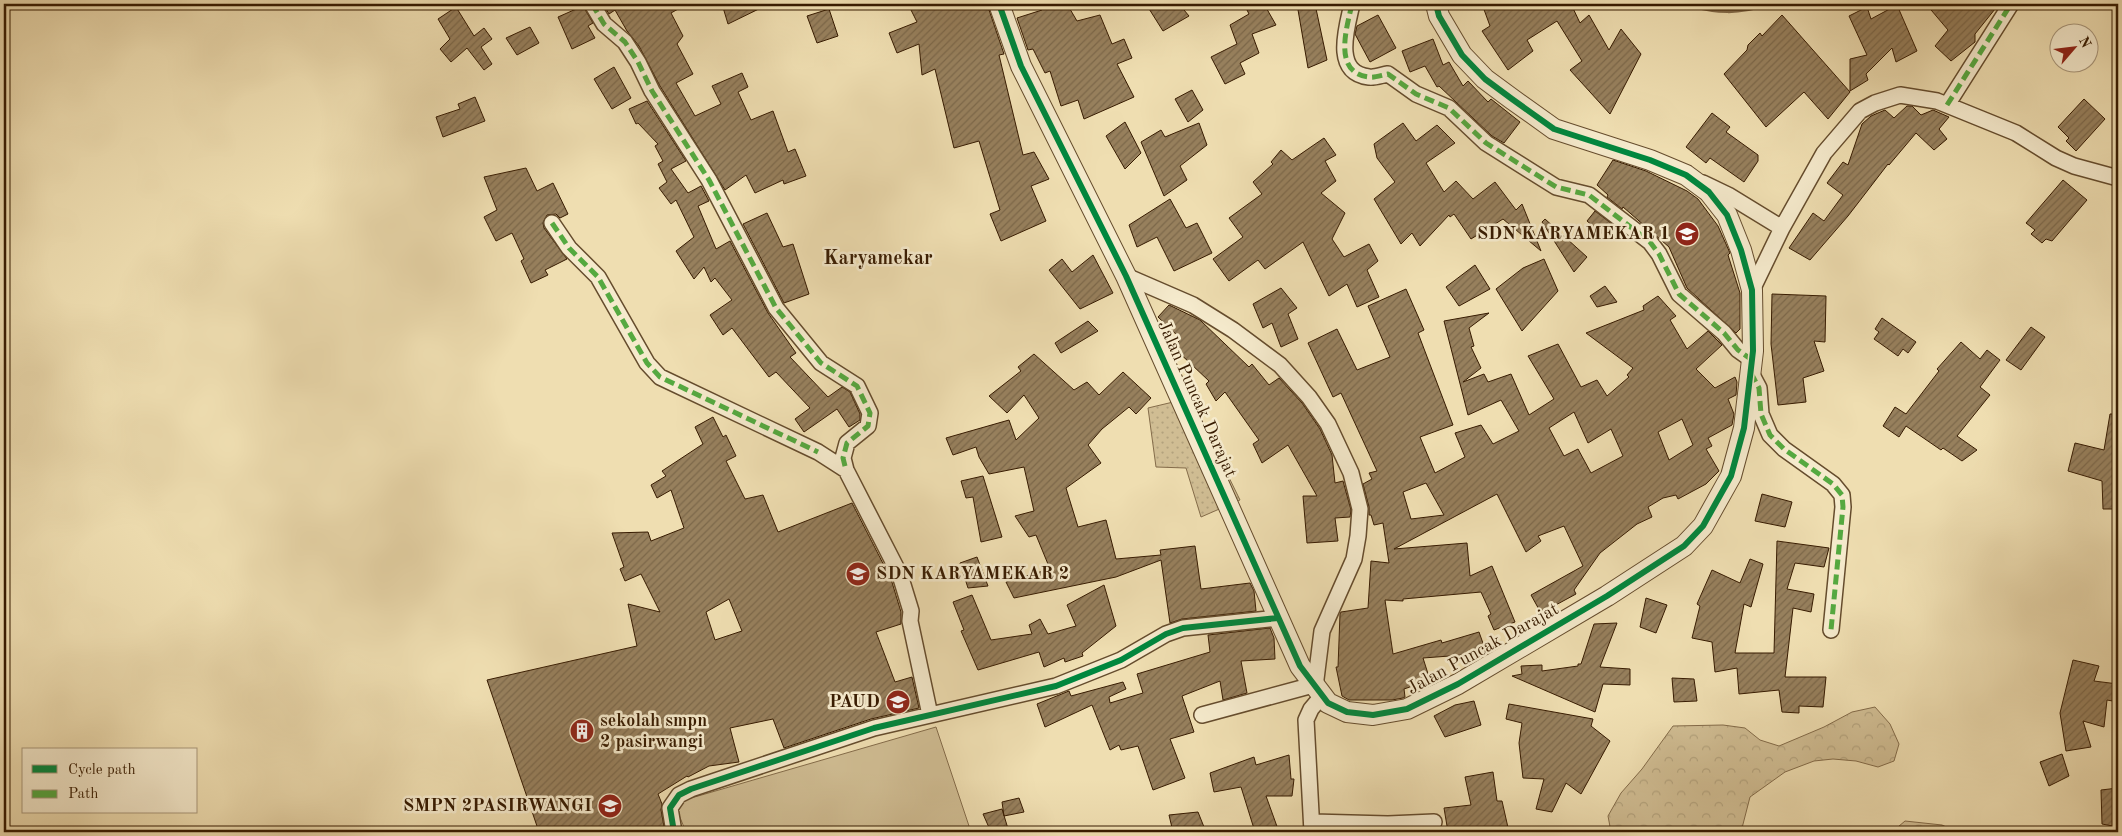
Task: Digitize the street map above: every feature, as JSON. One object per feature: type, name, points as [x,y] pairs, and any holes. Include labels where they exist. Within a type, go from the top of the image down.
[{"type":"street","points":[[592,4],[604,24],[625,42],[638,62],[652,91],[709,180],[776,308],[821,363],[857,386],[870,413],[868,426],[847,443],[843,458],[846,470],[900,575],[911,612],[910,621],[930,715]]},
{"type":"street","name":"Jalan Puncak Darajat","points":[[999,4],[1021,66],[1126,276],[1300,666],[1328,703],[1346,712],[1374,715],[1407,709],[1458,684],[1590,606],[1684,546],[1703,526],[1731,476],[1744,428],[1752,367],[1754,321],[1752,290],[1741,250],[1727,215],[1709,192],[1686,175],[1650,160],[1554,129],[1485,79],[1462,55],[1439,16],[1436,4]]},
{"type":"street","points":[[1352,4],[1345,40],[1344,52],[1347,64],[1356,72],[1369,77],[1388,74],[1416,94],[1449,108],[1486,143],[1556,187],[1589,195],[1650,242],[1659,254],[1679,294],[1724,333],[1752,367],[1759,388],[1761,414],[1770,435],[1784,449],[1833,484],[1842,495],[1843,507],[1831,630]]},
{"type":"street","points":[[1947,105],[2011,4]]},
{"type":"street","points":[[1752,290],[1782,228],[1824,153],[1860,111],[1875,103],[1900,95],[1937,101],[2016,133],[2056,158],[2074,166],[2118,178]]},
{"type":"street","points":[[1686,175],[1728,195],[1782,228]]},
{"type":"street","points":[[552,223],[568,248],[598,277],[647,363],[660,377],[818,452],[846,470]]},
{"type":"street","points":[[1126,276],[1193,305],[1233,330],[1280,364],[1309,397],[1328,424],[1351,473],[1360,509],[1354,559],[1322,631],[1317,689],[1306,720],[1312,827],[1434,822]]},
{"type":"street","points":[[674,832],[670,808],[679,795],[691,790],[874,728],[1065,683],[1121,660],[1166,634],[1183,628],[1278,618]]},
{"type":"street","points":[[1202,715],[1317,689]]},
{"type":"green space","points":[[1190,398],[1240,500],[1201,517],[1186,468],[1156,467],[1148,408]]},
{"type":"green space","points":[[1875,707],[1890,724],[1899,744],[1894,761],[1878,767],[1856,761],[1833,759],[1814,761],[1785,772],[1750,797],[1741,832],[1611,832],[1608,816],[1621,793],[1642,769],[1673,726],[1723,725],[1745,728],[1760,740],[1779,746],[1824,727],[1852,712]]},
{"type":"green space","points":[[936,727],[971,832],[686,832],[674,803]]},
{"type":"green space","points":[[1905,821],[1942,825],[1957,832],[1892,832]]},
{"type":"building","points":[[603,4],[687,4],[671,13],[683,36],[677,44],[693,74],[676,83],[695,116],[721,104],[712,86],[742,73],[748,87],[738,92],[751,120],[773,111],[788,152],[795,149],[806,176],[784,184],[783,180],[755,193],[746,175],[725,190],[660,86],[639,46],[627,31],[615,10],[609,14]]},
{"type":"building","points":[[722,4],[769,4],[728,24]]},
{"type":"building","points":[[908,4],[987,4],[1004,54],[999,55],[1023,155],[1034,152],[1049,179],[1031,186],[1046,221],[1001,241],[990,214],[1000,210],[979,141],[954,148],[935,69],[922,75],[919,44],[897,53],[889,33],[917,22]]},
{"type":"building","points":[[1039,4],[1067,4],[1077,21],[1100,15],[1112,44],[1124,39],[1132,58],[1117,64],[1134,97],[1084,119],[1078,100],[1061,106],[1050,71],[1045,73],[1033,49],[1028,50],[1017,18],[1042,10]]},
{"type":"building","points":[[1146,4],[1179,4],[1189,16],[1163,31]]},
{"type":"building","points":[[1254,4],[1264,4],[1276,25],[1252,34],[1259,53],[1240,63],[1245,74],[1225,84],[1211,57],[1237,44],[1230,25],[1249,14],[1246,8]]},
{"type":"building","points":[[1297,4],[1315,4],[1327,60],[1308,68]]},
{"type":"building","points":[[1482,4],[1571,4],[1580,23],[1589,15],[1609,50],[1621,29],[1641,54],[1610,114],[1570,70],[1582,61],[1557,21],[1527,40],[1533,51],[1508,70],[1482,31],[1490,26]]},
{"type":"building","points":[[1926,4],[1999,4],[1975,34],[1975,42],[1951,61],[1935,46],[1948,30]]},
{"type":"building","points":[[1897,5],[1917,51],[1896,62],[1892,48],[1866,74],[1868,80],[1850,91],[1850,59],[1867,55],[1849,16],[1867,7],[1871,19]]},
{"type":"building","points":[[583,6],[593,23],[588,26],[595,38],[572,49],[558,17]]},
{"type":"building","points":[[456,7],[474,36],[484,28],[492,39],[481,47],[492,64],[484,70],[467,48],[451,62],[440,49],[450,39],[438,19]]},
{"type":"building","points":[[829,9],[838,36],[817,43],[807,16]]},
{"type":"building","points":[[1378,15],[1396,48],[1370,62],[1355,34],[1357,26]]},
{"type":"building","points":[[1782,15],[1850,92],[1828,119],[1804,92],[1766,127],[1724,74],[1747,50],[1748,45],[1760,33],[1762,36]]},
{"type":"building","points":[[530,27],[539,43],[517,55],[506,38]]},
{"type":"building","points":[[1433,39],[1443,65],[1449,62],[1463,86],[1468,81],[1488,102],[1491,99],[1520,122],[1504,143],[1492,136],[1439,86],[1437,87],[1425,66],[1410,72],[1402,51]]},
{"type":"building","points":[[614,67],[631,98],[612,109],[594,79]]},
{"type":"building","points":[[1192,90],[1203,110],[1188,122],[1175,99]]},
{"type":"building","points":[[475,97],[485,121],[443,137],[436,117],[460,109],[458,104]]},
{"type":"building","points":[[2084,99],[2105,119],[2076,151],[2066,141],[2069,138],[2058,127]]},
{"type":"building","points":[[647,101],[686,161],[671,169],[688,193],[701,186],[709,201],[698,206],[716,249],[730,241],[768,313],[796,353],[790,357],[828,397],[842,387],[850,392],[860,414],[860,420],[849,427],[837,409],[804,432],[795,419],[810,408],[776,372],[769,377],[732,328],[723,335],[710,315],[732,300],[715,278],[711,282],[704,267],[694,279],[676,251],[694,237],[676,200],[671,204],[659,188],[667,182],[658,164],[663,161],[655,146],[658,144],[638,123],[636,124],[629,109]]},
{"type":"building","points":[[1907,106],[1912,106],[1921,115],[1933,110],[1949,117],[1939,129],[1947,139],[1934,150],[1916,133],[1888,164],[1848,216],[1810,260],[1789,248],[1813,213],[1824,221],[1843,195],[1827,183],[1843,162],[1848,165],[1862,124],[1871,116],[1885,110],[1894,118]]},
{"type":"building","points":[[1712,113],[1730,127],[1726,132],[1758,155],[1758,161],[1744,182],[1710,158],[1706,163],[1686,147]]},
{"type":"building","points":[[1125,122],[1141,153],[1125,169],[1106,136]]},
{"type":"building","points":[[1199,123],[1207,145],[1180,166],[1187,180],[1164,196],[1141,142],[1161,130],[1165,137]]},
{"type":"building","points":[[1403,123],[1416,141],[1437,125],[1455,143],[1426,163],[1444,192],[1456,181],[1473,199],[1495,182],[1516,210],[1522,204],[1541,251],[1503,219],[1471,239],[1454,214],[1450,217],[1449,215],[1420,246],[1412,233],[1401,244],[1374,199],[1395,182],[1377,158],[1374,144]]},
{"type":"building","points":[[1324,138],[1336,155],[1325,161],[1336,181],[1321,193],[1345,213],[1332,239],[1344,257],[1369,244],[1378,261],[1367,270],[1379,297],[1357,307],[1347,284],[1329,296],[1303,242],[1265,269],[1258,260],[1229,281],[1213,259],[1243,237],[1229,218],[1262,194],[1253,182],[1273,164],[1271,162],[1281,150],[1292,160]]},
{"type":"building","name":"SDN KARYAMEKAR 1","points":[[1613,160],[1646,171],[1687,191],[1698,199],[1718,226],[1730,253],[1728,255],[1740,293],[1740,329],[1736,333],[1687,288],[1669,247],[1623,207],[1622,209],[1607,197],[1608,195],[1597,185]]},
{"type":"building","points":[[526,168],[537,191],[553,183],[568,214],[560,218],[556,214],[547,215],[543,223],[544,228],[567,259],[545,270],[548,275],[531,283],[521,261],[524,259],[512,233],[496,241],[484,217],[497,210],[484,177]]},
{"type":"building","points":[[2063,180],[2087,200],[2052,241],[2046,239],[2042,243],[2031,234],[2035,230],[2026,223]]},
{"type":"building","points":[[1170,199],[1186,228],[1197,223],[1212,253],[1174,271],[1157,237],[1137,247],[1129,225]]},
{"type":"building","points":[[1595,211],[1612,224],[1604,235],[1587,221]]},
{"type":"building","points":[[767,213],[783,247],[793,244],[809,294],[784,303],[743,224]]},
{"type":"building","points":[[1545,219],[1587,257],[1574,272],[1542,222]]},
{"type":"building","points":[[1093,255],[1113,293],[1080,309],[1049,270],[1062,259],[1072,272]]},
{"type":"building","points":[[1544,259],[1558,291],[1522,331],[1496,289],[1523,268]]},
{"type":"building","points":[[1475,265],[1490,289],[1459,306],[1446,287]]},
{"type":"building","points":[[1605,286],[1617,302],[1597,307],[1590,296]]},
{"type":"building","points":[[1281,288],[1297,308],[1288,314],[1298,339],[1281,347],[1272,323],[1263,328],[1253,304]]},
{"type":"building","points":[[1406,289],[1424,330],[1418,333],[1453,425],[1420,437],[1435,473],[1465,457],[1455,433],[1481,425],[1493,444],[1519,431],[1501,400],[1468,415],[1444,321],[1489,313],[1469,328],[1474,346],[1471,347],[1481,368],[1463,382],[1484,374],[1488,382],[1511,374],[1529,415],[1554,399],[1528,356],[1558,344],[1581,387],[1597,380],[1607,396],[1629,377],[1627,375],[1633,368],[1586,333],[1644,310],[1643,306],[1658,296],[1676,316],[1670,320],[1687,349],[1708,331],[1722,345],[1696,369],[1715,388],[1735,377],[1737,382],[1736,395],[1728,399],[1734,414],[1732,425],[1708,438],[1712,446],[1706,449],[1719,471],[1706,484],[1678,499],[1676,495],[1663,498],[1648,507],[1652,517],[1637,524],[1600,553],[1574,590],[1576,594],[1541,613],[1531,595],[1583,566],[1564,526],[1538,536],[1541,541],[1526,552],[1497,494],[1394,549],[1467,543],[1470,576],[1492,566],[1515,622],[1494,630],[1488,616],[1491,614],[1481,592],[1403,599],[1403,601],[1385,600],[1393,654],[1441,640],[1442,643],[1479,632],[1484,646],[1463,655],[1423,658],[1430,680],[1404,689],[1405,697],[1392,700],[1349,700],[1342,696],[1336,667],[1338,667],[1340,614],[1341,612],[1368,608],[1371,561],[1389,563],[1383,523],[1374,525],[1371,515],[1369,515],[1369,507],[1363,484],[1372,479],[1369,473],[1377,471],[1341,393],[1333,397],[1308,343],[1337,329],[1357,370],[1390,357],[1368,306]],"holes":[[[1574,412],[1588,443],[1611,429],[1623,456],[1591,473],[1578,449],[1564,456],[1549,428]],[[1682,419],[1693,445],[1669,460],[1658,432]],[[1426,483],[1444,515],[1411,519],[1403,492]]]},
{"type":"building","points":[[1772,294],[1826,296],[1825,342],[1814,341],[1824,371],[1803,378],[1806,402],[1778,405],[1771,344]]},
{"type":"building","points":[[1169,305],[1200,320],[1249,367],[1252,364],[1269,385],[1279,378],[1302,403],[1320,429],[1332,455],[1335,483],[1343,481],[1351,510],[1350,517],[1335,518],[1338,541],[1307,543],[1303,496],[1317,496],[1288,445],[1262,463],[1253,444],[1259,440],[1225,392],[1216,401],[1206,384],[1209,381],[1173,347],[1181,339],[1158,317]]},
{"type":"building","points":[[1882,318],[1916,342],[1908,353],[1903,349],[1898,356],[1874,339],[1879,332],[1875,329]]},
{"type":"building","points":[[1088,321],[1098,331],[1061,353],[1055,343]]},
{"type":"building","points":[[2031,327],[2045,337],[2021,370],[2006,360]]},
{"type":"building","points":[[1961,342],[1980,359],[1987,350],[2000,360],[1980,387],[1990,395],[1957,436],[1977,450],[1962,461],[1943,448],[1941,450],[1906,426],[1899,437],[1883,426],[1895,407],[1906,414],[1939,371],[1937,369]]},
{"type":"building","points":[[1034,354],[1074,390],[1087,382],[1099,395],[1123,372],[1151,398],[1136,414],[1129,407],[1102,429],[1088,445],[1101,463],[1066,488],[1078,527],[1106,520],[1116,559],[1161,555],[1160,550],[1195,546],[1201,589],[1250,583],[1254,591],[1256,611],[1182,619],[1170,623],[1161,560],[1116,577],[1014,598],[1006,582],[1050,569],[1036,535],[1029,537],[1015,516],[1034,511],[1024,467],[989,474],[979,457],[976,447],[953,455],[946,438],[1009,420],[1016,440],[1039,418],[1024,395],[1007,413],[989,396],[1021,371],[1018,367]]},
{"type":"building","points":[[2110,414],[2118,414],[2118,509],[2103,509],[2102,481],[2068,471],[2075,443],[2104,450]]},
{"type":"building","points":[[713,417],[723,437],[726,435],[736,456],[726,461],[745,499],[763,495],[778,532],[852,503],[891,579],[901,612],[901,624],[876,632],[895,682],[912,677],[919,708],[871,719],[784,748],[773,719],[730,728],[739,762],[709,766],[687,776],[658,794],[662,804],[661,810],[665,832],[539,832],[487,680],[637,646],[628,604],[660,612],[641,574],[625,581],[620,569],[624,567],[612,533],[648,532],[651,541],[684,528],[671,490],[657,498],[651,485],[666,476],[662,471],[703,444],[695,427]],"holes":[[[729,599],[742,631],[715,640],[706,612]]]},
{"type":"building","points":[[983,476],[1002,537],[981,542],[973,497],[966,498],[961,481]]},
{"type":"building","points":[[1762,494],[1792,502],[1785,527],[1755,521]]},
{"type":"building","points":[[1777,541],[1829,548],[1824,567],[1795,563],[1787,589],[1814,594],[1811,612],[1793,608],[1785,677],[1826,677],[1823,707],[1799,706],[1799,713],[1782,712],[1779,690],[1739,694],[1737,668],[1715,672],[1712,642],[1692,638],[1700,606],[1697,604],[1712,570],[1740,583],[1750,559],[1763,564],[1751,607],[1744,604],[1735,653],[1774,653]]},
{"type":"building","points":[[977,557],[988,586],[968,588],[960,563]]},
{"type":"building","points":[[1104,585],[1116,626],[1082,653],[1083,656],[1065,662],[1064,658],[1044,667],[1039,652],[978,670],[961,631],[964,630],[953,602],[972,595],[991,640],[1032,634],[1029,625],[1040,619],[1048,634],[1076,626],[1067,605]]},
{"type":"building","points":[[1646,598],[1667,605],[1656,633],[1640,627]]},
{"type":"building","points":[[1617,623],[1600,667],[1630,669],[1630,685],[1603,684],[1595,712],[1512,676],[1522,674],[1521,666],[1542,665],[1542,671],[1578,666],[1578,664],[1581,664],[1594,624]]},
{"type":"building","points":[[1270,628],[1274,638],[1275,659],[1241,661],[1247,693],[1223,700],[1220,681],[1182,696],[1194,732],[1170,739],[1185,778],[1153,790],[1138,746],[1121,750],[1119,745],[1110,750],[1092,705],[1045,727],[1037,704],[1069,691],[1071,696],[1123,682],[1126,689],[1109,697],[1110,703],[1143,693],[1137,674],[1210,652],[1208,635]]},
{"type":"building","points":[[2073,660],[2099,666],[2094,681],[2118,684],[2118,702],[2107,700],[2104,727],[2083,721],[2091,747],[2066,751],[2060,713]]},
{"type":"building","points":[[1672,678],[1694,679],[1697,701],[1674,702]]},
{"type":"building","points":[[1474,701],[1481,725],[1445,737],[1434,716],[1455,705]]},
{"type":"building","points":[[1509,704],[1593,719],[1591,726],[1610,741],[1581,794],[1566,783],[1552,812],[1536,809],[1544,779],[1523,778],[1519,743],[1522,723],[1506,719]]},
{"type":"building","points":[[2062,754],[2069,776],[2049,786],[2040,762]]},
{"type":"building","points":[[1289,755],[1291,779],[1294,779],[1292,796],[1266,796],[1279,832],[1255,832],[1241,787],[1214,792],[1210,773],[1254,757],[1256,765]]},
{"type":"building","points":[[1493,772],[1497,801],[1502,801],[1509,832],[1448,832],[1444,808],[1471,805],[1465,777]]},
{"type":"building","points":[[2118,788],[2118,827],[2102,824],[2101,790]]},
{"type":"building","points":[[1019,798],[1024,812],[1004,816],[1002,802]]},
{"type":"building","points":[[1002,809],[1009,832],[991,832],[983,814]]},
{"type":"building","points":[[1198,812],[1206,832],[1173,832],[1169,815]]},
{"type":"waterway","points":[[1690,4],[1709,9],[1728,10],[1746,9],[1766,4]]},
{"type":"marked path","points":[[592,4],[604,24],[625,42],[638,62],[652,91],[709,180],[776,308],[821,363],[857,386],[870,413],[868,426],[847,443],[843,458],[846,470]]},
{"type":"marked path","points":[[1352,4],[1345,36],[1345,48],[1346,58],[1350,67],[1357,74],[1369,77],[1388,74],[1416,94],[1449,108],[1486,143],[1556,187],[1589,195],[1650,242],[1659,254],[1679,294],[1724,333],[1738,350],[1752,360]]},
{"type":"marked path","points":[[1947,105],[2011,4]]},
{"type":"marked path","points":[[552,223],[569,248],[598,277],[647,363],[660,377],[818,452]]},
{"type":"marked path","points":[[1751,373],[1759,388],[1761,414],[1770,435],[1784,449],[1833,484],[1842,495],[1843,507],[1831,630]]},
{"type":"cycle path","points":[[999,4],[1021,66],[1126,276],[1300,666],[1328,703],[1347,712],[1373,715],[1407,709],[1458,684],[1607,596],[1684,546],[1703,526],[1731,476],[1744,428],[1753,351],[1752,290],[1741,250],[1727,215],[1709,192],[1686,175],[1650,160],[1554,129],[1485,79],[1462,55],[1439,16],[1436,4]]},
{"type":"cycle path","points":[[674,832],[670,808],[679,795],[691,789],[874,728],[1056,686],[1121,660],[1166,634],[1183,628],[1278,618]]},
{"type":"place","name":"SDN KARYAMEKAR 1","points":[[1687,234]]},
{"type":"place","name":"SDN KARYAMEKAR 2","points":[[858,574]]},
{"type":"place","name":"PAUD","points":[[898,702]]},
{"type":"place","name":"sekolah smpn 2 pasirwangi","points":[[582,731]]},
{"type":"place","name":"SMPN 2PASIRWANGI","points":[[610,806]]},
{"type":"district","name":"Karyamekar","points":[[878,259]]}]
